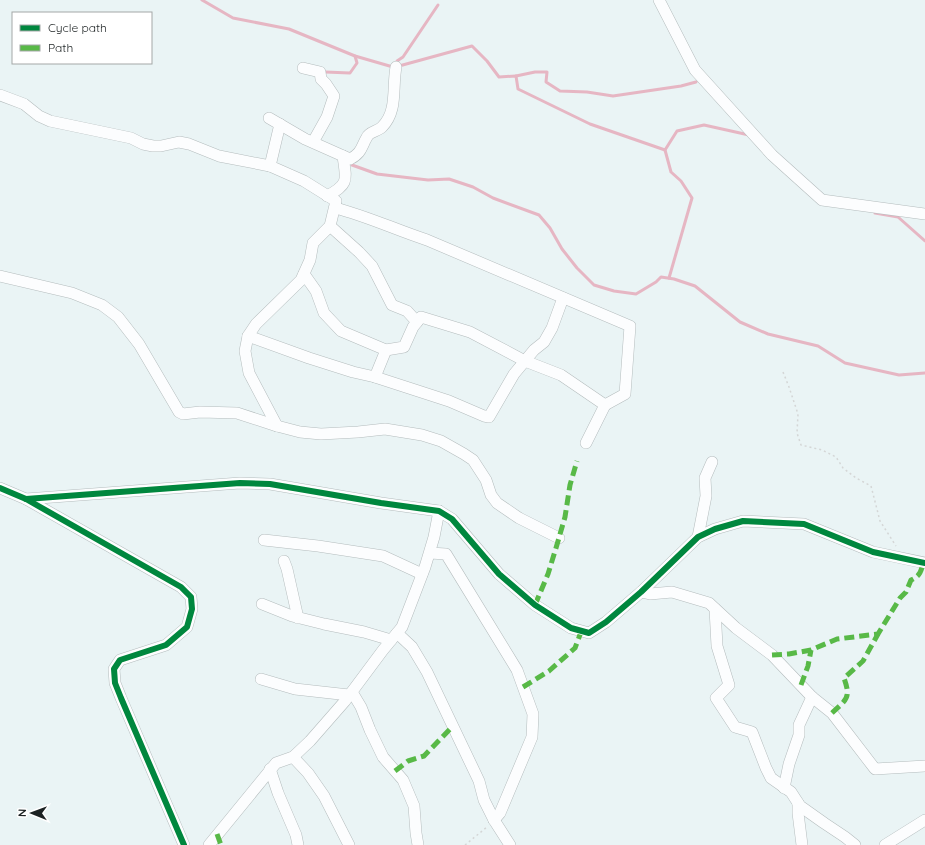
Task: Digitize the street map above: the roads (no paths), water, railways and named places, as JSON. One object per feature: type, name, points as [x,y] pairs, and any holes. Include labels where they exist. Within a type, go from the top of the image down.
[{"type":"street","points":[[659,0],[695,70],[772,155],[822,200],[925,214]]},
{"type":"street","points":[[269,118],[313,142],[350,159],[362,149],[367,136],[382,128],[392,112],[395,90],[394,75],[396,67]]},
{"type":"street","points":[[303,68],[320,72],[321,80],[326,84],[334,96],[327,117],[313,142]]},
{"type":"street","points":[[0,95],[24,104],[39,116],[50,121],[131,138],[143,144],[153,146],[161,146],[179,142],[189,144],[218,156],[270,166],[304,181],[336,201],[330,226],[313,243],[310,260],[301,280],[256,324],[248,336],[245,351],[249,373],[277,426]]},
{"type":"street","points":[[270,166],[280,124]]},
{"type":"street","points":[[327,196],[339,190],[345,180],[343,156]]},
{"type":"street","points":[[335,208],[358,214],[402,232],[427,240],[630,326],[624,394],[605,404],[586,443]]},
{"type":"street","points":[[330,226],[372,266],[392,306],[407,311],[417,322]]},
{"type":"street","points":[[304,274],[316,291],[324,313],[341,331],[386,350],[404,347],[421,317],[470,332],[525,361],[561,375],[605,404]]},
{"type":"street","points":[[0,276],[72,293],[102,305],[118,317],[138,344],[179,412],[183,414],[200,412],[237,413],[300,432],[322,434],[358,432],[385,428],[422,435],[441,441],[473,460],[477,469],[486,480],[491,495],[497,503],[519,518],[559,538]]},
{"type":"street","points":[[248,336],[346,370],[375,377],[449,401],[488,417],[514,374],[544,342],[552,328],[563,298]]},
{"type":"street","points":[[375,377],[386,350]]},
{"type":"street","points":[[698,537],[706,496],[705,478],[712,462]]},
{"type":"street","points":[[26,499],[240,483],[270,484],[439,511],[452,519],[500,574],[535,605],[571,628],[589,633],[606,622],[641,592],[698,537],[715,529],[743,521],[804,524],[873,552],[925,563]]},
{"type":"street","points":[[0,488],[26,499],[181,587],[191,597],[192,609],[186,627],[166,645],[120,660],[114,669],[115,683],[184,845]]},
{"type":"street","points":[[209,845],[270,769],[276,763],[293,757],[310,741],[351,693],[402,627],[430,553],[439,511]]},
{"type":"street","points":[[264,540],[318,546],[383,556],[422,574]]},
{"type":"street","points":[[430,553],[446,554],[517,670],[533,714],[532,737],[500,813],[494,820]]},
{"type":"street","points":[[284,561],[298,618]]},
{"type":"street","points":[[641,592],[650,594],[672,592],[709,603],[736,628],[772,655],[812,697],[832,713],[875,769],[925,766]]},
{"type":"street","points":[[262,604],[298,618],[394,637],[412,647],[430,678],[479,781],[484,800],[494,820],[510,845]]},
{"type":"street","points":[[715,608],[717,646],[729,685],[716,698],[735,727],[752,732],[771,778],[791,792],[798,803],[806,810],[855,845]]},
{"type":"street","points":[[261,679],[295,689],[351,693]]},
{"type":"street","points":[[351,693],[361,707],[383,758],[403,780],[414,806],[418,845]]},
{"type":"street","points":[[784,788],[789,764],[799,735],[799,725],[812,697]]},
{"type":"street","points":[[293,757],[308,773],[324,796],[349,845]]},
{"type":"street","points":[[270,769],[278,793],[296,835],[298,845]]},
{"type":"street","points":[[798,803],[802,845]]},
{"type":"street","points":[[885,845],[925,820]]},
{"type":"waterway","points":[[202,0],[233,18],[289,29],[355,56],[393,67]]},
{"type":"waterway","points":[[396,65],[397,61],[403,57],[438,5]]},
{"type":"waterway","points":[[399,66],[472,46],[487,61],[499,77],[516,76],[518,89],[590,124],[665,150],[677,131],[704,125],[749,135]]},
{"type":"waterway","points":[[325,72],[350,73],[357,63],[355,56]]},
{"type":"waterway","points":[[516,76],[535,72],[547,72],[546,82],[560,91],[587,92],[613,96],[681,86],[696,82]]},
{"type":"waterway","points":[[665,150],[671,172],[681,181],[692,198],[669,278]]},
{"type":"waterway","points":[[352,165],[377,174],[428,180],[449,179],[473,187],[493,198],[539,215],[550,228],[562,249],[577,268],[594,285],[614,291],[636,294],[656,282],[661,277],[674,279],[695,286],[740,322],[768,334],[818,346],[845,363],[899,375],[925,373]]},
{"type":"waterway","points":[[875,213],[898,217],[925,241]]}]
